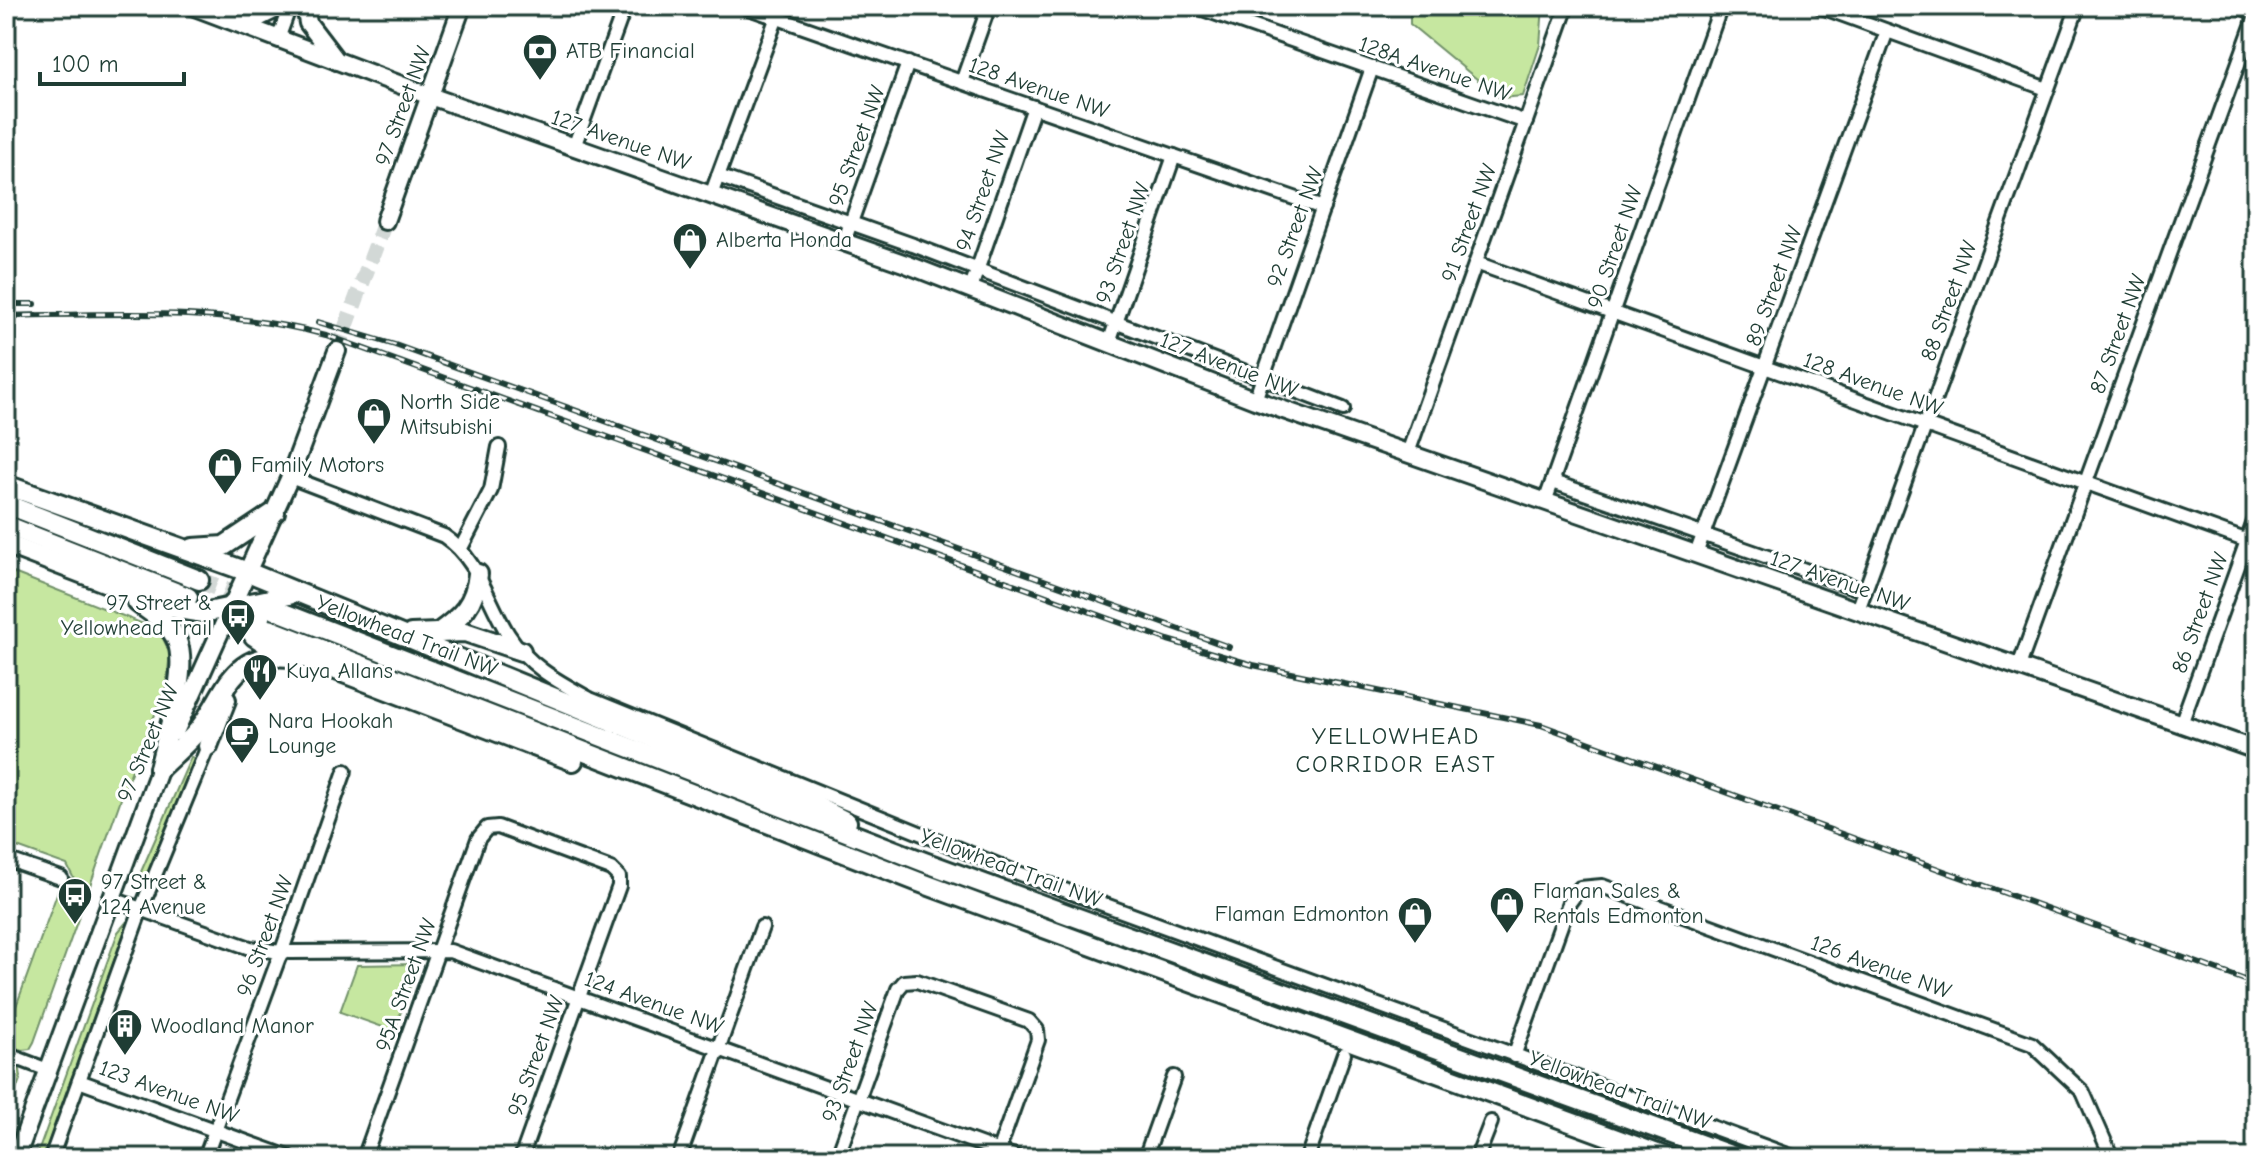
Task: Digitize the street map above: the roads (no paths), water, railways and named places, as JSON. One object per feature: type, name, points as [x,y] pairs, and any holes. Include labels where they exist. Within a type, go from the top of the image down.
[{"type":"highway","points":[[6,485],[248,572],[804,800],[924,862]]},
{"type":"highway","points":[[6,504],[199,580]]},
{"type":"highway","points":[[170,543],[197,549],[224,546],[275,512]]},
{"type":"highway","points":[[6,525],[203,613],[233,604],[273,604]]},
{"type":"highway","points":[[6,544],[122,590],[198,603],[206,590],[206,573],[191,550]]},
{"type":"highway","points":[[436,635],[468,608],[476,597],[478,574]]},
{"type":"highway","points":[[122,590],[164,622],[179,650],[180,672],[159,769]]},
{"type":"highway","points":[[306,596],[262,609],[259,621],[264,636],[272,637],[308,658],[661,793],[762,822]]},
{"type":"highway","points":[[233,604],[254,636],[272,637]]},
{"type":"highway","name":"Yellowhead Trail NW","points":[[273,604],[924,862],[1738,1158]]},
{"type":"highway","points":[[391,631],[436,635],[465,632],[521,651]]},
{"type":"highway","name":"Yellowhead Trail NW","points":[[272,637],[1668,1158]]},
{"type":"highway","points":[[159,769],[200,728],[230,679],[258,659],[308,658]]},
{"type":"highway","points":[[208,746],[230,679]]},
{"type":"main road","name":"127 Avenue NW","points":[[192,6],[430,96],[971,288],[1255,400],[2256,750]]},
{"type":"main road","points":[[231,21],[256,19],[282,6]]},
{"type":"main road","points":[[305,6],[308,23],[338,62]]},
{"type":"main road","name":"97 Street NW","points":[[385,221],[462,6]]},
{"type":"main road","name":"97 Street NW","points":[[16,1158],[159,769],[290,477],[337,351]]},
{"type":"street","points":[[278,39],[290,6]]},
{"type":"street","points":[[574,147],[625,6]]},
{"type":"street","name":"128 Avenue NW","points":[[743,6],[778,12],[908,63],[1323,208]]},
{"type":"street","points":[[962,82],[989,6]]},
{"type":"street","name":"91 Street NW","points":[[1408,453],[1567,6]]},
{"type":"street","name":"90 Street NW","points":[[1545,502],[1721,6]]},
{"type":"street","points":[[1819,6],[2047,89]]},
{"type":"street","name":"88 Street NW","points":[[1858,610],[2078,6]]},
{"type":"street","points":[[2238,6],[2256,14]]},
{"type":"street","name":"128A Avenue NW","points":[[1201,7],[1526,122]]},
{"type":"street","points":[[711,195],[778,12]]},
{"type":"street","name":"87 Street NW","points":[[2019,666],[2256,14]]},
{"type":"street","name":"89 Street NW","points":[[1696,554],[1887,31]]},
{"type":"street","name":"95 Street NW","points":[[844,242],[908,63]]},
{"type":"street","name":"92 Street NW","points":[[1255,400],[1372,68]]},
{"type":"street","name":"94 Street NW","points":[[971,288],[1034,107]]},
{"type":"street","name":"93 Street NW","points":[[1109,343],[1174,156]]},
{"type":"street","name":"127 Avenue NW","points":[[718,176],[851,223],[1262,381],[1343,409]]},
{"type":"street","name":"128 Avenue NW","points":[[1476,263],[2252,543]]},
{"type":"street","points":[[290,477],[444,536],[461,548],[491,490],[499,447]]},
{"type":"street","name":"127 Avenue NW","points":[[1553,482],[1865,591]]},
{"type":"street","name":"86 Street NW","points":[[2181,724],[2252,543],[2256,516]]},
{"type":"street","name":"Yellowhead Trail NW","points":[[461,548],[521,651],[555,680],[590,699],[941,842],[1796,1158]]},
{"type":"street","points":[[51,1158],[141,909],[208,746]]},
{"type":"street","name":"96 Street NW","points":[[205,1158],[283,953],[345,771]]},
{"type":"street","name":"95A Street NW","points":[[364,1158],[478,839],[487,828],[498,827],[611,869],[619,877]]},
{"type":"street","points":[[6,859],[61,878]]},
{"type":"street","name":"95 Street NW","points":[[521,1158],[619,877]]},
{"type":"street","name":"126 Avenue NW","points":[[1514,1056],[1569,903],[1580,888],[1602,886],[2032,1044],[2083,1092],[2112,1158]]},
{"type":"street","name":"124 Avenue NW","points":[[110,898],[250,948],[283,953],[450,951],[1019,1158]]},
{"type":"street","points":[[679,1158],[762,927]]},
{"type":"street","name":"93 Street NW","points":[[837,1158],[904,982],[917,981],[1029,1021],[1037,1030],[1038,1040],[997,1152]]},
{"type":"street","points":[[6,1054],[48,1070]]},
{"type":"street","points":[[1307,1158],[1344,1054]]},
{"type":"street","points":[[1145,1158],[1174,1077]]},
{"type":"street","name":"123 Avenue NW","points":[[79,1081],[291,1158]]},
{"type":"street","points":[[1477,1158],[1491,1122]]},
{"type":"tunnel","points":[[337,351],[385,221]]},
{"type":"tunnel","points":[[199,580],[252,601]]},
{"type":"railway","points":[[6,304],[35,304]]},
{"type":"railway","points":[[6,316],[207,316],[286,326],[326,335],[1168,640],[1253,665],[1541,725],[2256,984]]},
{"type":"railway","points":[[318,322],[395,345],[1229,647]]},
{"type":"place","name":"ATB Financial","points":[[540,82]]},
{"type":"place","name":"Alberta Honda","points":[[690,271]]},
{"type":"place","name":"North Side Mitsubishi","points":[[374,446]]},
{"type":"place","name":"Family Motors","points":[[225,496]]},
{"type":"place","name":"97 Street & Yellowhead Trail","points":[[238,647]]},
{"type":"place","name":"Kuya Allans","points":[[260,702]]},
{"type":"place","name":"Nara Hookah Lounge","points":[[242,765]]},
{"type":"place","name":"97 Street & 124 Avenue","points":[[75,926]]},
{"type":"place","name":"Flaman Sales & Rentals Edmonton","points":[[1507,935]]},
{"type":"place","name":"Flaman Edmonton","points":[[1415,945]]},
{"type":"place","name":"Woodland Manor","points":[[125,1057]]},
{"type":"district","name":"YELLOWHEAD CORRIDOR EAST","points":[[1396,750]]}]
